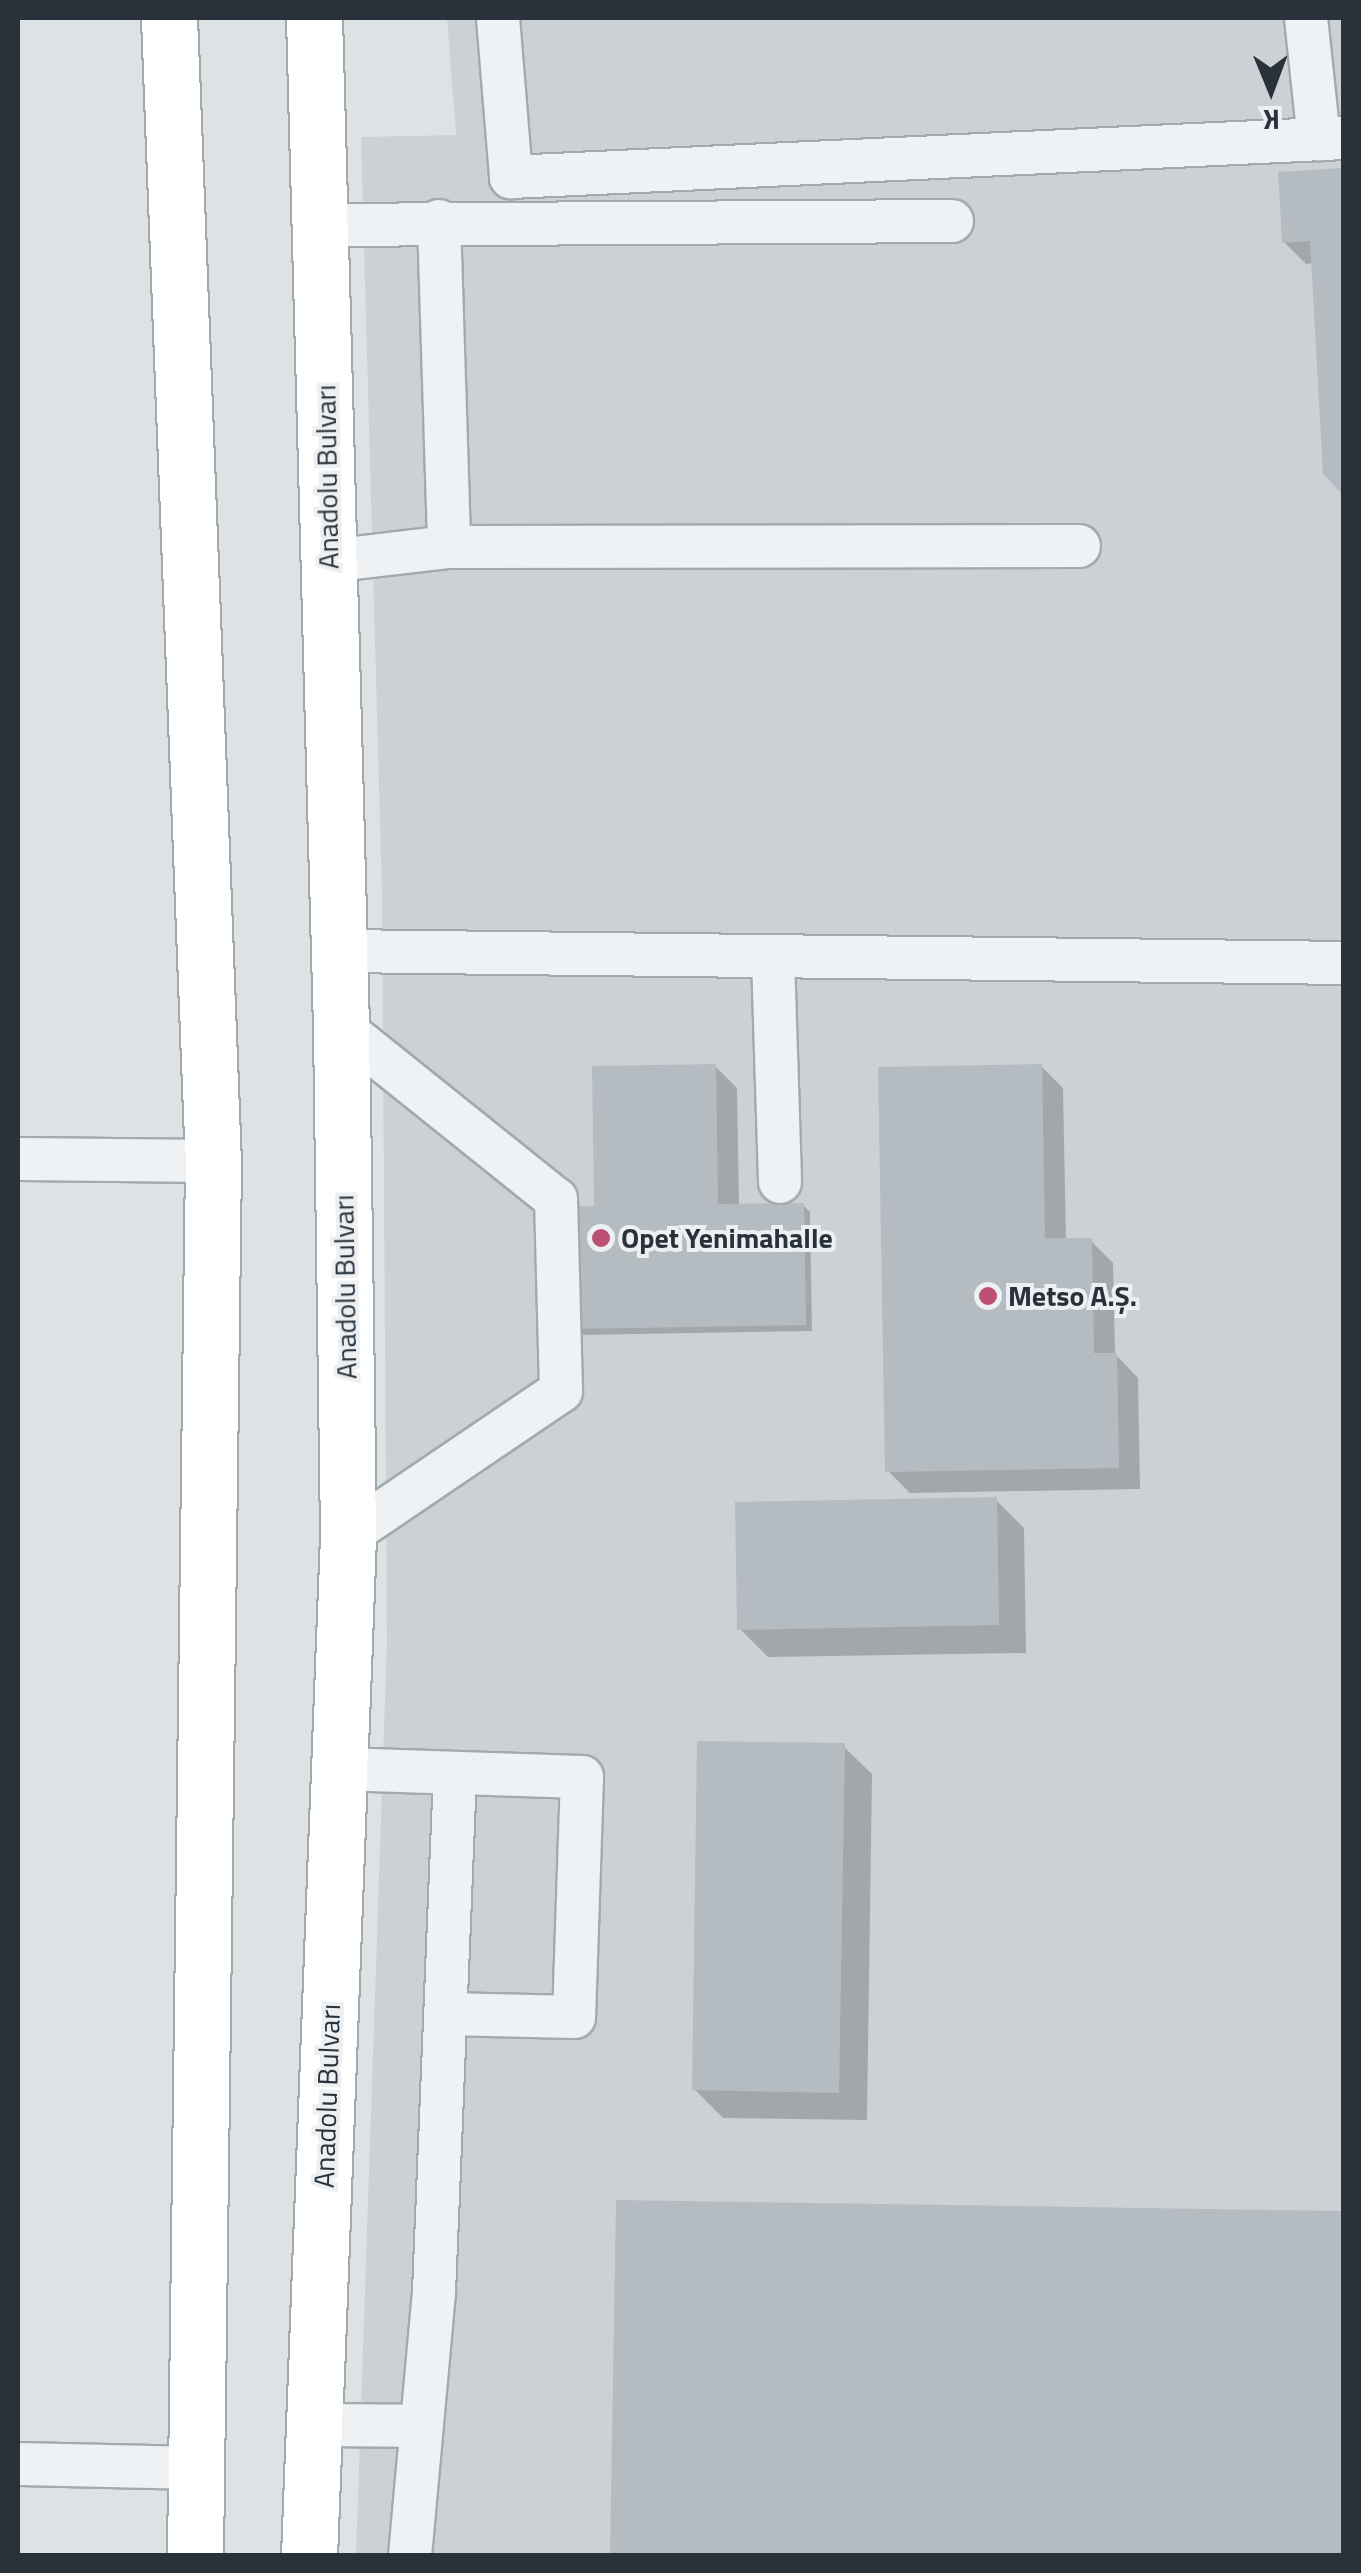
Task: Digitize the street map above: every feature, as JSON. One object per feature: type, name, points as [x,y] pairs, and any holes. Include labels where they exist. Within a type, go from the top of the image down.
[{"type":"main road","points":[[169,18],[214,1161],[195,2556]]},
{"type":"main road","name":"Anadolu Bulvarı","points":[[310,2556],[348,1535],[341,1027],[318,32]]},
{"type":"street","points":[[498,18],[511,178],[1331,138],[1306,18]]},
{"type":"street","points":[[321,226],[439,221],[952,220]]},
{"type":"street","points":[[439,221],[449,547]]},
{"type":"street","points":[[329,561],[449,547],[1079,546]]},
{"type":"street","points":[[339,951],[1344,963]]},
{"type":"street","points":[[773,957],[780,1182]]},
{"type":"street","points":[[341,1027],[556,1198],[561,1391],[348,1535]]},
{"type":"street","points":[[18,1159],[214,1161]]},
{"type":"street","points":[[339,1769],[582,1777],[574,2018],[447,2014]]},
{"type":"street","points":[[410,2556],[418,2426],[434,2292],[455,1773]]},
{"type":"street","points":[[314,2425],[418,2426]]},
{"type":"street","points":[[18,2464],[198,2468]]},
{"type":"shaded area","points":[[447,18],[1343,18],[1343,2555],[356,2556],[387,1642],[382,892],[361,137],[456,135]]},
{"type":"building","points":[[1344,168],[1344,496],[1323,474],[1310,241],[1282,243],[1278,172]]},
{"type":"building","points":[[716,1064],[718,1204],[804,1203],[806,1325],[570,1329],[568,1207],[594,1206],[592,1066]]},
{"type":"building","name":"Metso A.Ş.","points":[[1042,1064],[1045,1238],[1092,1238],[1094,1353],[1117,1353],[1119,1468],[885,1472],[878,1067]]},
{"type":"building","points":[[997,1497],[999,1625],[737,1630],[735,1502]]},
{"type":"building","points":[[697,1741],[845,1743],[839,2093],[692,2090]]},
{"type":"building","points":[[616,2200],[1344,2211],[1344,2556],[610,2556]]},
{"type":"place","name":"Opet Yenimahalle","points":[[601,1238]]},
{"type":"place","name":"Metso A.Ş.","points":[[988,1296]]}]
